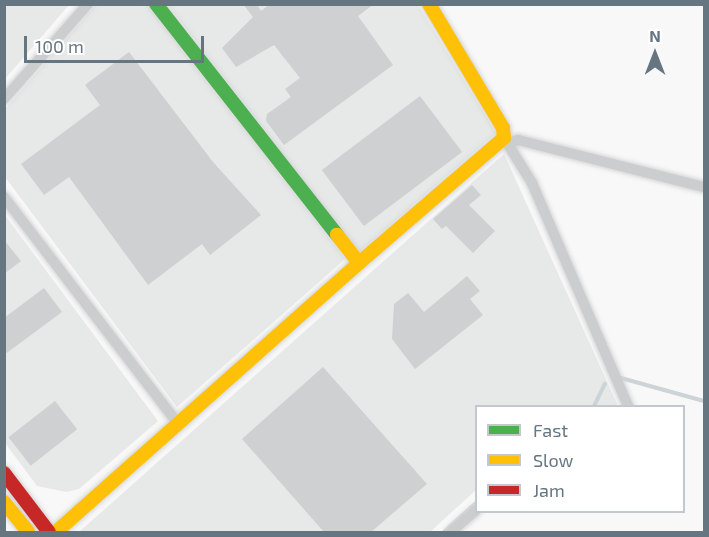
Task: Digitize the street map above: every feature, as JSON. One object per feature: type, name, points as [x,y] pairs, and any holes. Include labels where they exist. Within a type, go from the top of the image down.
[{"type":"main road","points":[[156,4],[359,263]]},
{"type":"main road","points":[[56,532],[359,263],[507,140],[503,128],[429,4]]},
{"type":"main road","points":[[4,473],[49,532]]},
{"type":"main road","points":[[4,502],[28,532]]},
{"type":"street","points":[[4,99],[88,4]]},
{"type":"street","points":[[628,405],[507,140],[518,140],[705,187]]},
{"type":"street","points":[[4,197],[179,425]]},
{"type":"street","points":[[450,532],[475,512]]},
{"type":"shaded area","points":[[4,5],[69,5],[5,79]]},
{"type":"shaded area","points":[[96,5],[147,5],[345,259],[177,407],[5,177],[5,109]]},
{"type":"shaded area","points":[[168,5],[418,5],[496,133],[359,252]]},
{"type":"shaded area","points":[[504,154],[618,405],[475,405],[475,491],[430,532],[79,532]]},
{"type":"shaded area","points":[[4,214],[158,421],[79,489],[66,492],[37,486],[5,443]]},
{"type":"building","points":[[243,4],[257,4],[261,11],[270,4],[374,4],[358,16],[393,65],[284,145],[266,121],[267,114],[291,97],[285,89],[300,78],[274,45],[236,67],[222,48],[253,17]]},
{"type":"building","points":[[129,52],[213,162],[261,215],[210,255],[202,244],[148,285],[69,177],[44,195],[21,164],[100,105],[85,85]]},
{"type":"building","points":[[420,96],[462,152],[364,226],[322,170]]},
{"type":"building","points":[[472,185],[481,195],[469,205],[495,231],[473,253],[446,226],[442,229],[433,219]]},
{"type":"building","points":[[4,240],[21,261],[4,274]]},
{"type":"building","points":[[467,276],[480,291],[470,299],[483,315],[415,369],[392,339],[394,304],[408,293],[424,312]]},
{"type":"building","points":[[44,288],[62,312],[4,355],[4,318]]},
{"type":"building","points":[[323,367],[427,484],[371,532],[324,532],[242,439]]},
{"type":"building","points":[[55,401],[77,429],[31,466],[9,437]]},
{"type":"waterway","points":[[621,378],[704,401]]},
{"type":"waterway","points":[[594,405],[605,383]]},
{"type":"waterway","points":[[444,532],[475,504]]},
{"type":"traffic: fast","points":[[156,4],[337,235]]},
{"type":"traffic: slow","points":[[359,263],[504,138],[503,128],[429,4]]},
{"type":"traffic: slow","points":[[56,532],[359,263],[337,235]]},
{"type":"traffic: slow","points":[[4,502],[28,532]]},
{"type":"traffic: jam","points":[[4,473],[49,532]]}]
